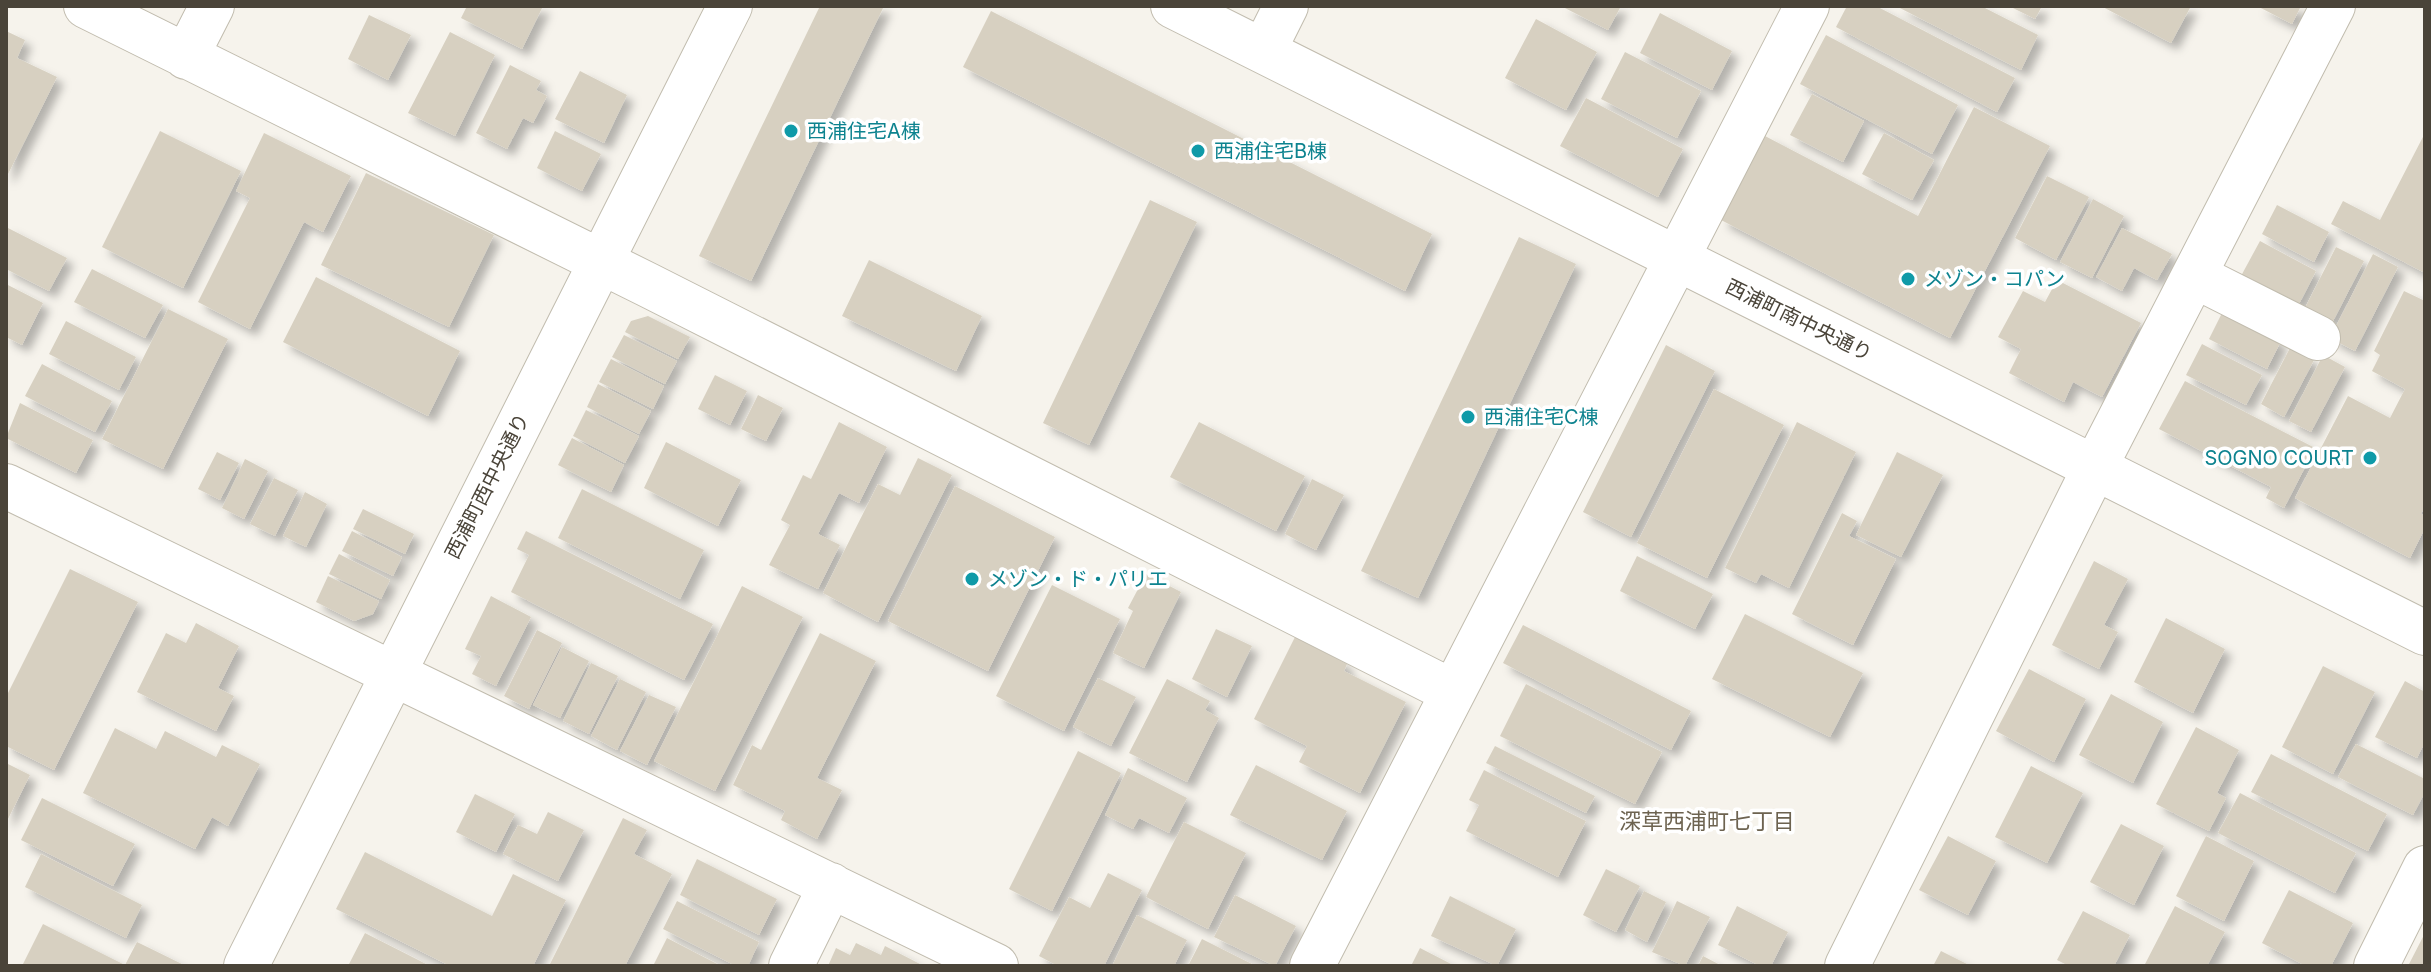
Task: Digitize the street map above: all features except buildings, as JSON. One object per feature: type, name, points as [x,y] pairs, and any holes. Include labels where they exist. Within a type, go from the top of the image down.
[{"type":"street","points":[[86,6],[602,262],[1453,692]]},
{"type":"street","points":[[186,57],[212,6]]},
{"type":"street","name":"西浦町西中央通り","points":[[246,966],[730,6]]},
{"type":"street","name":"西浦町南中央通り","points":[[1173,6],[2425,633]]},
{"type":"street","points":[[1264,50],[1286,6]]},
{"type":"street","points":[[1312,966],[1807,6]]},
{"type":"street","points":[[1847,966],[2095,467],[2333,6]]},
{"type":"street","points":[[2195,276],[2318,338]]},
{"type":"street","points":[[6,486],[996,966]]},
{"type":"street","points":[[2376,966],[2425,868]]},
{"type":"street","points":[[791,966],[831,885]]},
{"type":"place","name":"西浦住宅A棟","points":[[791,131]]},
{"type":"place","name":"西浦住宅B棟","points":[[1198,151]]},
{"type":"place","name":"メゾン・コパン","points":[[1908,279]]},
{"type":"place","name":"西浦住宅C棟","points":[[1468,417]]},
{"type":"place","name":"SOGNO COURT","points":[[2370,458]]},
{"type":"place","name":"メゾン・ド・パリエ","points":[[972,579]]},
{"type":"district","name":"深草西浦町七丁目","points":[[1707,821]]}]
